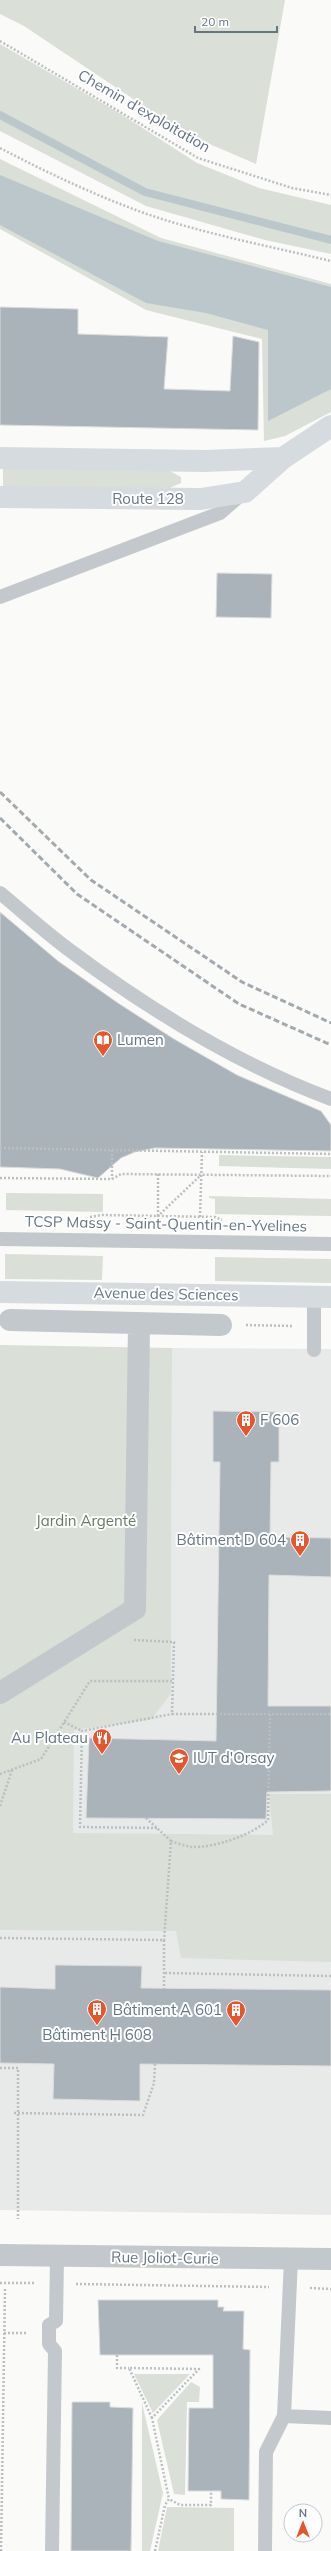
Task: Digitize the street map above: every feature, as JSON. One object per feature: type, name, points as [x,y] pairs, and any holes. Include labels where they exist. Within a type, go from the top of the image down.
[{"type":"main road","points":[[245,492],[283,458],[331,426]]},
{"type":"main road","points":[[0,458],[204,461],[283,458]]},
{"type":"main road","name":"Route 128","points":[[0,497],[201,499],[245,492]]},
{"type":"main road","name":"Avenue des Sciences","points":[[0,1292],[323,1297]]},
{"type":"street","points":[[10,1320],[150,1318],[221,1325]]},
{"type":"street","points":[[0,1693],[135,1609],[150,1318]]},
{"type":"street","name":"Rue Joliot-Curie","points":[[0,2255],[331,2259]]},
{"type":"lane","points":[[0,597],[220,512],[245,492]]},
{"type":"lane","points":[[0,893],[68,949],[132,994],[246,1061],[300,1088],[331,1099]]},
{"type":"lane","name":"TCSP Massy - Saint-Quentin-en-Yvelines","points":[[0,1239],[331,1244]]},
{"type":"lane","points":[[314,1350],[314,1326],[323,1297]]},
{"type":"lane","points":[[52,2551],[55,2351],[49,2344],[49,2325],[56,2320],[57,2256]]},
{"type":"lane","points":[[265,2551],[266,2452],[284,2416],[291,2259]]},
{"type":"lane","points":[[284,2416],[331,2418]]},
{"type":"path","name":"Chemin d’exploitation","points":[[0,42],[198,158],[292,188],[331,195]]},
{"type":"path","points":[[0,148],[66,181],[144,213],[226,236],[331,261]]},
{"type":"path","points":[[0,1148],[184,1150],[202,1152],[331,1154]]},
{"type":"path","points":[[112,1150],[112,1179]]},
{"type":"path","points":[[200,1217],[202,1152]]},
{"type":"path","points":[[0,1178],[112,1179],[122,1174],[331,1176]]},
{"type":"path","points":[[158,1174],[158,1224]]},
{"type":"path","points":[[158,1216],[201,1175]]},
{"type":"path","points":[[84,1217],[102,1215],[216,1217],[224,1221]]},
{"type":"path","points":[[221,1325],[314,1326]]},
{"type":"path","points":[[134,1641],[174,1642],[172,1714]]},
{"type":"path","points":[[0,1774],[41,1759],[90,1681],[172,1681]]},
{"type":"path","points":[[64,1722],[82,1731],[172,1714],[331,1714]]},
{"type":"path","points":[[146,1818],[171,1841],[191,1847],[215,1846],[256,1828],[268,1820],[270,1714]]},
{"type":"path","points":[[82,1731],[80,1827],[157,1828]]},
{"type":"path","points":[[0,1806],[12,1770]]},
{"type":"path","points":[[164,1988],[164,1940],[171,1841]]},
{"type":"path","points":[[0,1938],[164,1940]]},
{"type":"path","points":[[165,1974],[331,1976]]},
{"type":"path","points":[[14,2113],[143,2115],[154,2083],[155,2064]]},
{"type":"path","points":[[0,2068],[18,2068],[18,2218]]},
{"type":"path","points":[[0,2283],[331,2289]]},
{"type":"path","points":[[1,2551],[1,2395],[5,2288]]},
{"type":"path","points":[[4,2333],[26,2333]]},
{"type":"path","points":[[117,2355],[117,2368],[199,2369],[152,2418]]},
{"type":"path","points":[[129,2368],[152,2418],[169,2499],[180,2505],[211,2504],[211,2491]]},
{"type":"path","points":[[155,2551],[165,2504],[169,2499]]},
{"type":"shaded area","points":[[0,175],[158,241],[331,287],[331,389],[268,421],[268,330],[206,313],[146,303],[0,225]]},
{"type":"shaded area","name":"IUT d'Orsay","points":[[172,1348],[331,1349],[331,2215],[0,2210],[0,1785],[74,1730],[151,1720],[171,1694]]},
{"type":"green space","points":[[0,0],[285,0],[256,164],[184,133],[24,26],[0,14]]},
{"type":"green space","points":[[0,44],[121,114],[197,163],[259,188],[331,205],[331,254],[265,240],[146,206],[0,131]]},
{"type":"green space","points":[[0,159],[161,238],[331,284],[331,412],[285,436],[264,441],[262,339],[146,310],[0,229]]},
{"type":"green space","points":[[3,467],[166,469],[181,477],[181,483],[165,490],[3,487]]},
{"type":"green space","points":[[219,1155],[331,1157],[331,1169],[219,1166]]},
{"type":"green space","points":[[6,1193],[103,1194],[103,1212],[6,1210]]},
{"type":"green space","points":[[209,1196],[331,1199],[331,1216],[215,1214],[215,1199],[209,1198]]},
{"type":"green space","points":[[5,1254],[103,1256],[102,1280],[5,1279]]},
{"type":"green space","points":[[215,1257],[331,1259],[331,1283],[215,1281]]},
{"type":"green space","name":"Jardin Argenté","points":[[0,1345],[172,1348],[171,1694],[151,1720],[74,1730],[73,1833],[273,1835],[269,1794],[331,1794],[331,1962],[181,1958],[176,1931],[0,1930]]},
{"type":"green space","points":[[134,2374],[190,2374],[153,2413]]},
{"type":"green space","points":[[191,2382],[200,2387],[199,2402],[187,2402],[185,2495],[174,2494],[157,2420]]},
{"type":"green space","points":[[142,2403],[163,2493],[150,2551],[142,2551]]},
{"type":"green space","points":[[167,2507],[234,2508],[234,2551],[158,2551]]},
{"type":"building","points":[[0,307],[78,309],[78,334],[168,337],[164,389],[230,391],[233,336],[259,342],[258,430],[0,425]]},
{"type":"building","points":[[217,573],[272,574],[271,618],[216,617]]},
{"type":"building","name":"Lumen","points":[[0,912],[58,961],[118,1003],[174,1039],[237,1075],[321,1111],[331,1125],[331,1151],[155,1148],[135,1152],[121,1158],[98,1178],[60,1169],[0,1167]]},
{"type":"building","points":[[213,1411],[279,1412],[279,1462],[271,1462],[270,1537],[331,1538],[331,1577],[269,1575],[268,1706],[331,1706],[331,1791],[267,1792],[266,1819],[86,1818],[89,1738],[216,1741],[220,1462],[213,1462]]},
{"type":"building","points":[[55,1965],[142,1966],[141,1988],[331,1990],[331,2066],[140,2064],[140,2101],[53,2099],[54,2064],[0,2063],[0,1987],[55,1989]]},
{"type":"building","points":[[98,2300],[218,2300],[218,2307],[224,2307],[223,2311],[244,2311],[243,2349],[250,2350],[249,2500],[221,2499],[221,2491],[188,2491],[189,2408],[213,2408],[213,2355],[100,2355]]},
{"type":"building","points":[[72,2402],[110,2402],[110,2407],[133,2408],[131,2551],[71,2551]]},
{"type":"waterway","points":[[0,115],[145,192],[331,240]]},
{"type":"railway","points":[[0,792],[91,880],[242,982],[331,1023]]},
{"type":"railway","points":[[0,818],[77,894],[239,1004],[331,1045]]},
{"type":"place","name":"Lumen","points":[[103,1057]]},
{"type":"place","name":"F 606","points":[[246,1437]]},
{"type":"place","name":"Bâtiment D 604","points":[[300,1557]]},
{"type":"place","name":"Au Plateau","points":[[102,1755]]},
{"type":"place","name":"IUT d'Orsay","points":[[179,1775]]},
{"type":"place","name":"Bâtiment H 608","points":[[97,2026]]},
{"type":"place","name":"Bâtiment A 601","points":[[236,2027]]}]
